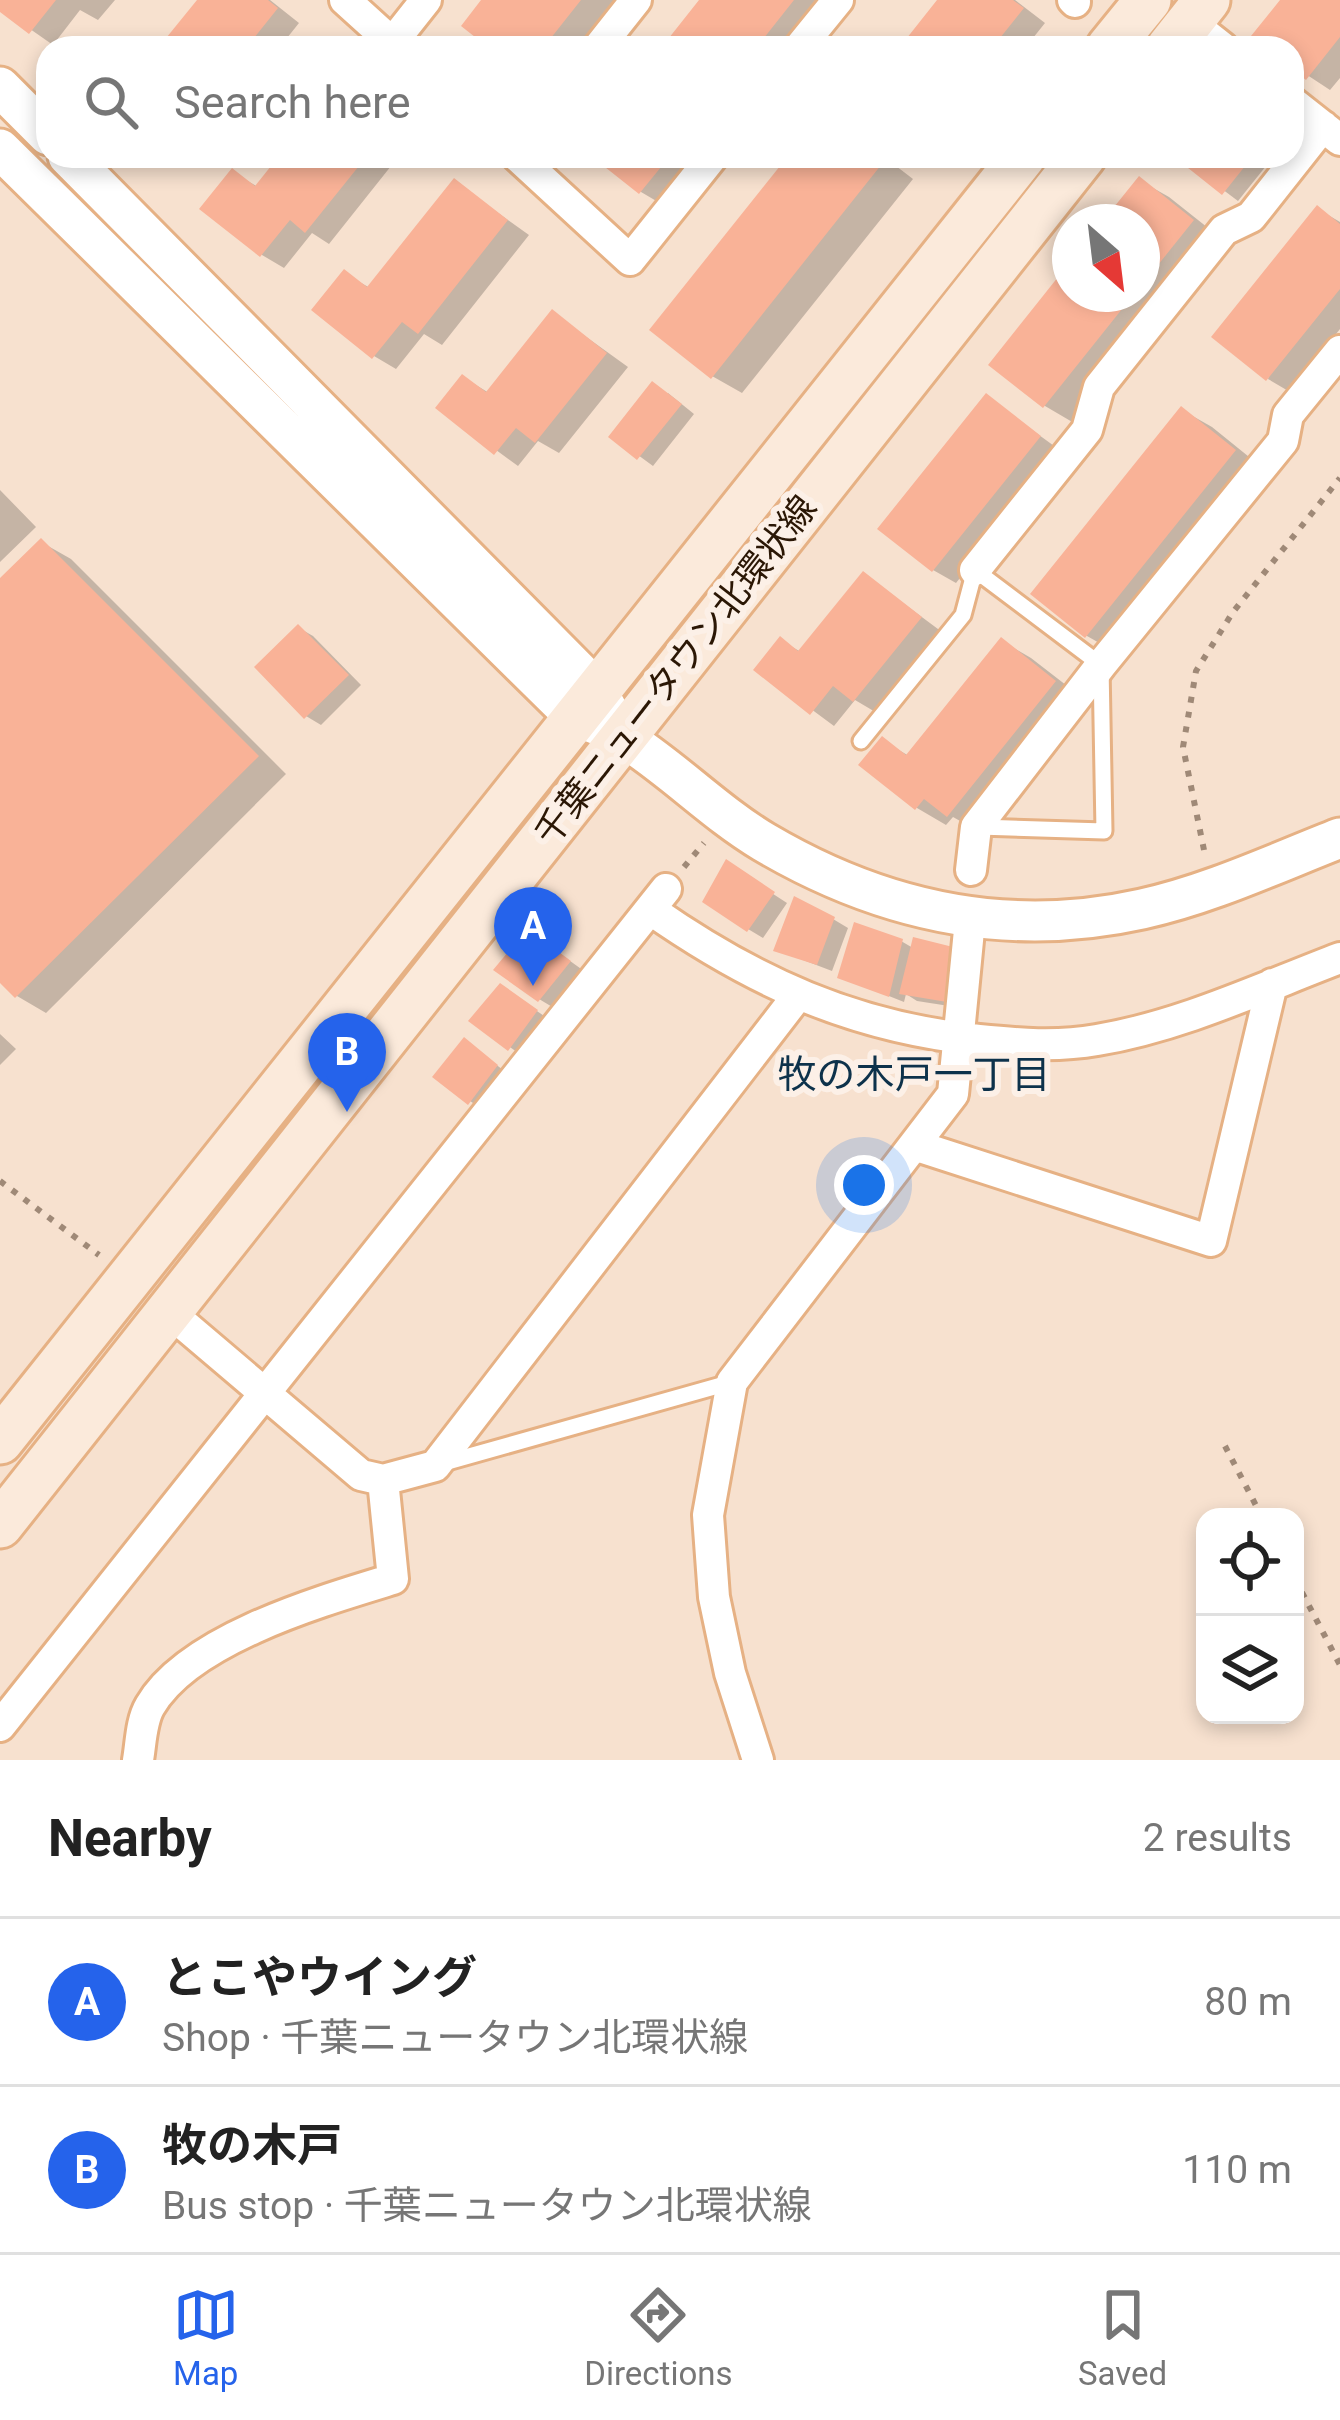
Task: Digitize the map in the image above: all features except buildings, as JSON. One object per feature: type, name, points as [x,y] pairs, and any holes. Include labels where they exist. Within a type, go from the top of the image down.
[{"type":"main road","points":[[1119,36],[1148,0]]},
{"type":"main road","name":"千葉ニュータウン北環状線","points":[[0,1441],[1013,168]]},
{"type":"main road","name":"千葉ニュータウン北環状線","points":[[0,1525],[1073,168]]},
{"type":"street","points":[[345,0],[385,36]]},
{"type":"street","points":[[401,36],[426,0]]},
{"type":"street","points":[[608,36],[636,0]]},
{"type":"street","points":[[810,36],[838,0]]},
{"type":"street","points":[[0,87],[36,123]]},
{"type":"street","points":[[1304,111],[1335,133],[1304,164]]},
{"type":"street","points":[[0,149],[622,736],[760,839],[803,863],[882,898],[970,920],[1073,918],[1142,909],[1340,838]]},
{"type":"street","points":[[79,168],[585,702]]},
{"type":"street","points":[[530,168],[630,260],[703,168]]},
{"type":"street","points":[[975,570],[1087,430],[1099,387],[1224,230],[1251,218],[1300,168]]},
{"type":"street","points":[[971,871],[976,827],[1283,441],[1288,415],[1340,351]]},
{"type":"street","points":[[0,1726],[659,900],[704,947],[798,995],[851,1016],[956,1038],[1052,1046],[1100,1040],[1176,1021],[1340,958]]},
{"type":"street","points":[[758,1760],[730,1673],[712,1576],[708,1515],[732,1382],[953,1094],[970,920]]},
{"type":"street","points":[[914,1145],[1211,1241],[1272,984]]},
{"type":"street","points":[[168,1312],[361,1474],[383,1480],[435,1466],[798,995]]},
{"type":"street","points":[[138,1760],[146,1711],[170,1677],[293,1610],[393,1579],[383,1480]]},
{"type":"lane","points":[[861,740],[963,616],[975,570],[1101,665],[1104,831],[976,827]]},
{"type":"lane","points":[[435,1466],[732,1382]]},
{"type":"path","points":[[1204,850],[1183,747],[1196,671],[1233,612],[1340,478]]},
{"type":"path","points":[[0,1181],[107,1261]]},
{"type":"path","points":[[1225,1446],[1257,1508]]},
{"type":"path","points":[[1304,1597],[1340,1665]]},
{"type":"place","name":"とこやウイング","points":[[533,986]]},
{"type":"place","name":"牧の木戸","points":[[347,1112]]},
{"type":"district","name":"牧の木戸一丁目","points":[[914,1074]]}]
